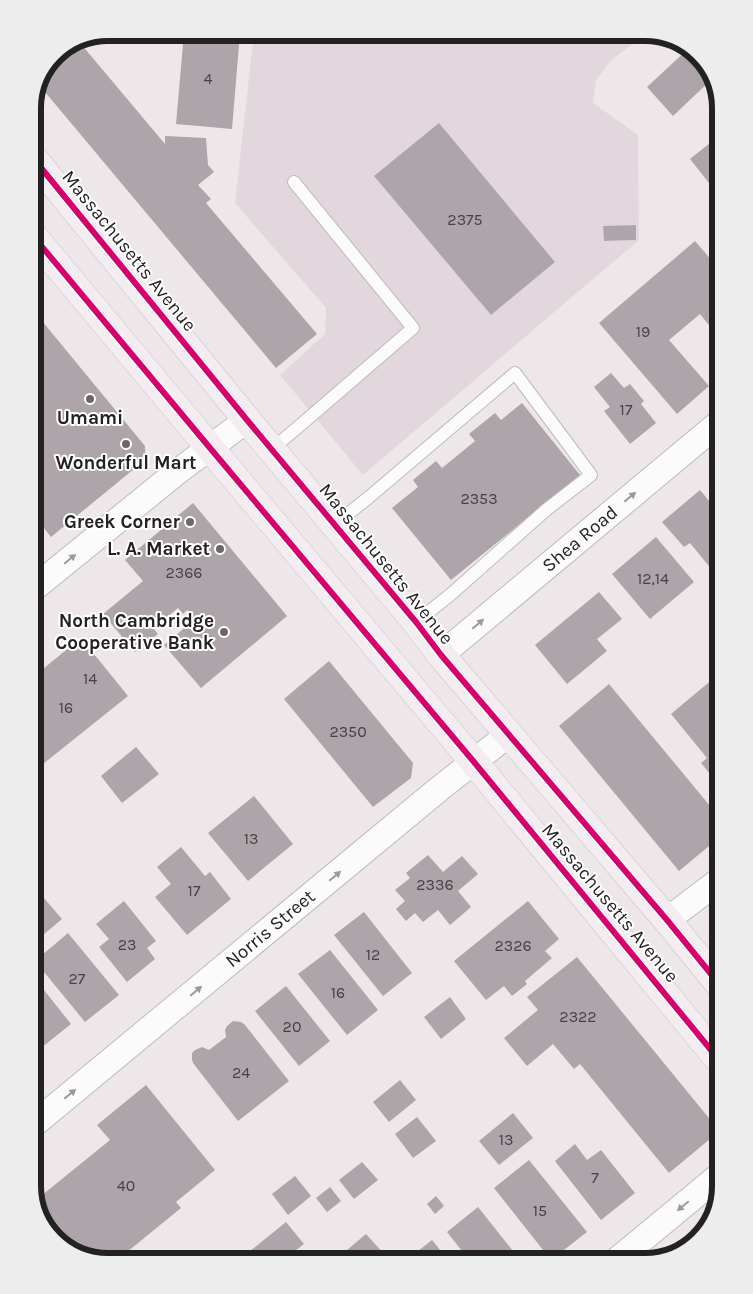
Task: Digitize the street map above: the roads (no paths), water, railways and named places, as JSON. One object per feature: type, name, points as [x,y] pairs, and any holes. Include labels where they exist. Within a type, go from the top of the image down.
[{"type":"main road","name":"Massachusetts Avenue","points":[[41,168],[247,420],[416,622],[441,655],[712,975]]},
{"type":"main road","name":"Massachusetts Avenue","points":[[41,246],[474,762],[712,1051]]},
{"type":"street","points":[[41,582],[177,472],[247,420]]},
{"type":"street","name":"Shea Road","points":[[441,655],[712,429]]},
{"type":"street","name":"Norris Street","points":[[41,1118],[509,734]]},
{"type":"street","points":[[667,920],[712,886]]},
{"type":"street","points":[[627,1253],[712,1182]]},
{"type":"lane","points":[[272,449],[413,328],[294,182]]},
{"type":"lane","points":[[335,524],[515,373],[591,475],[546,510],[450,595],[416,622]]},
{"type":"place","name":"Umami","points":[[90,399]]},
{"type":"place","name":"Wonderful Mart","points":[[126,444]]},
{"type":"place","name":"Greek Corner","points":[[190,522]]},
{"type":"place","name":"L. A. Market","points":[[220,549]]},
{"type":"place","name":"North Cambridge Cooperative Bank","points":[[224,632]]}]
